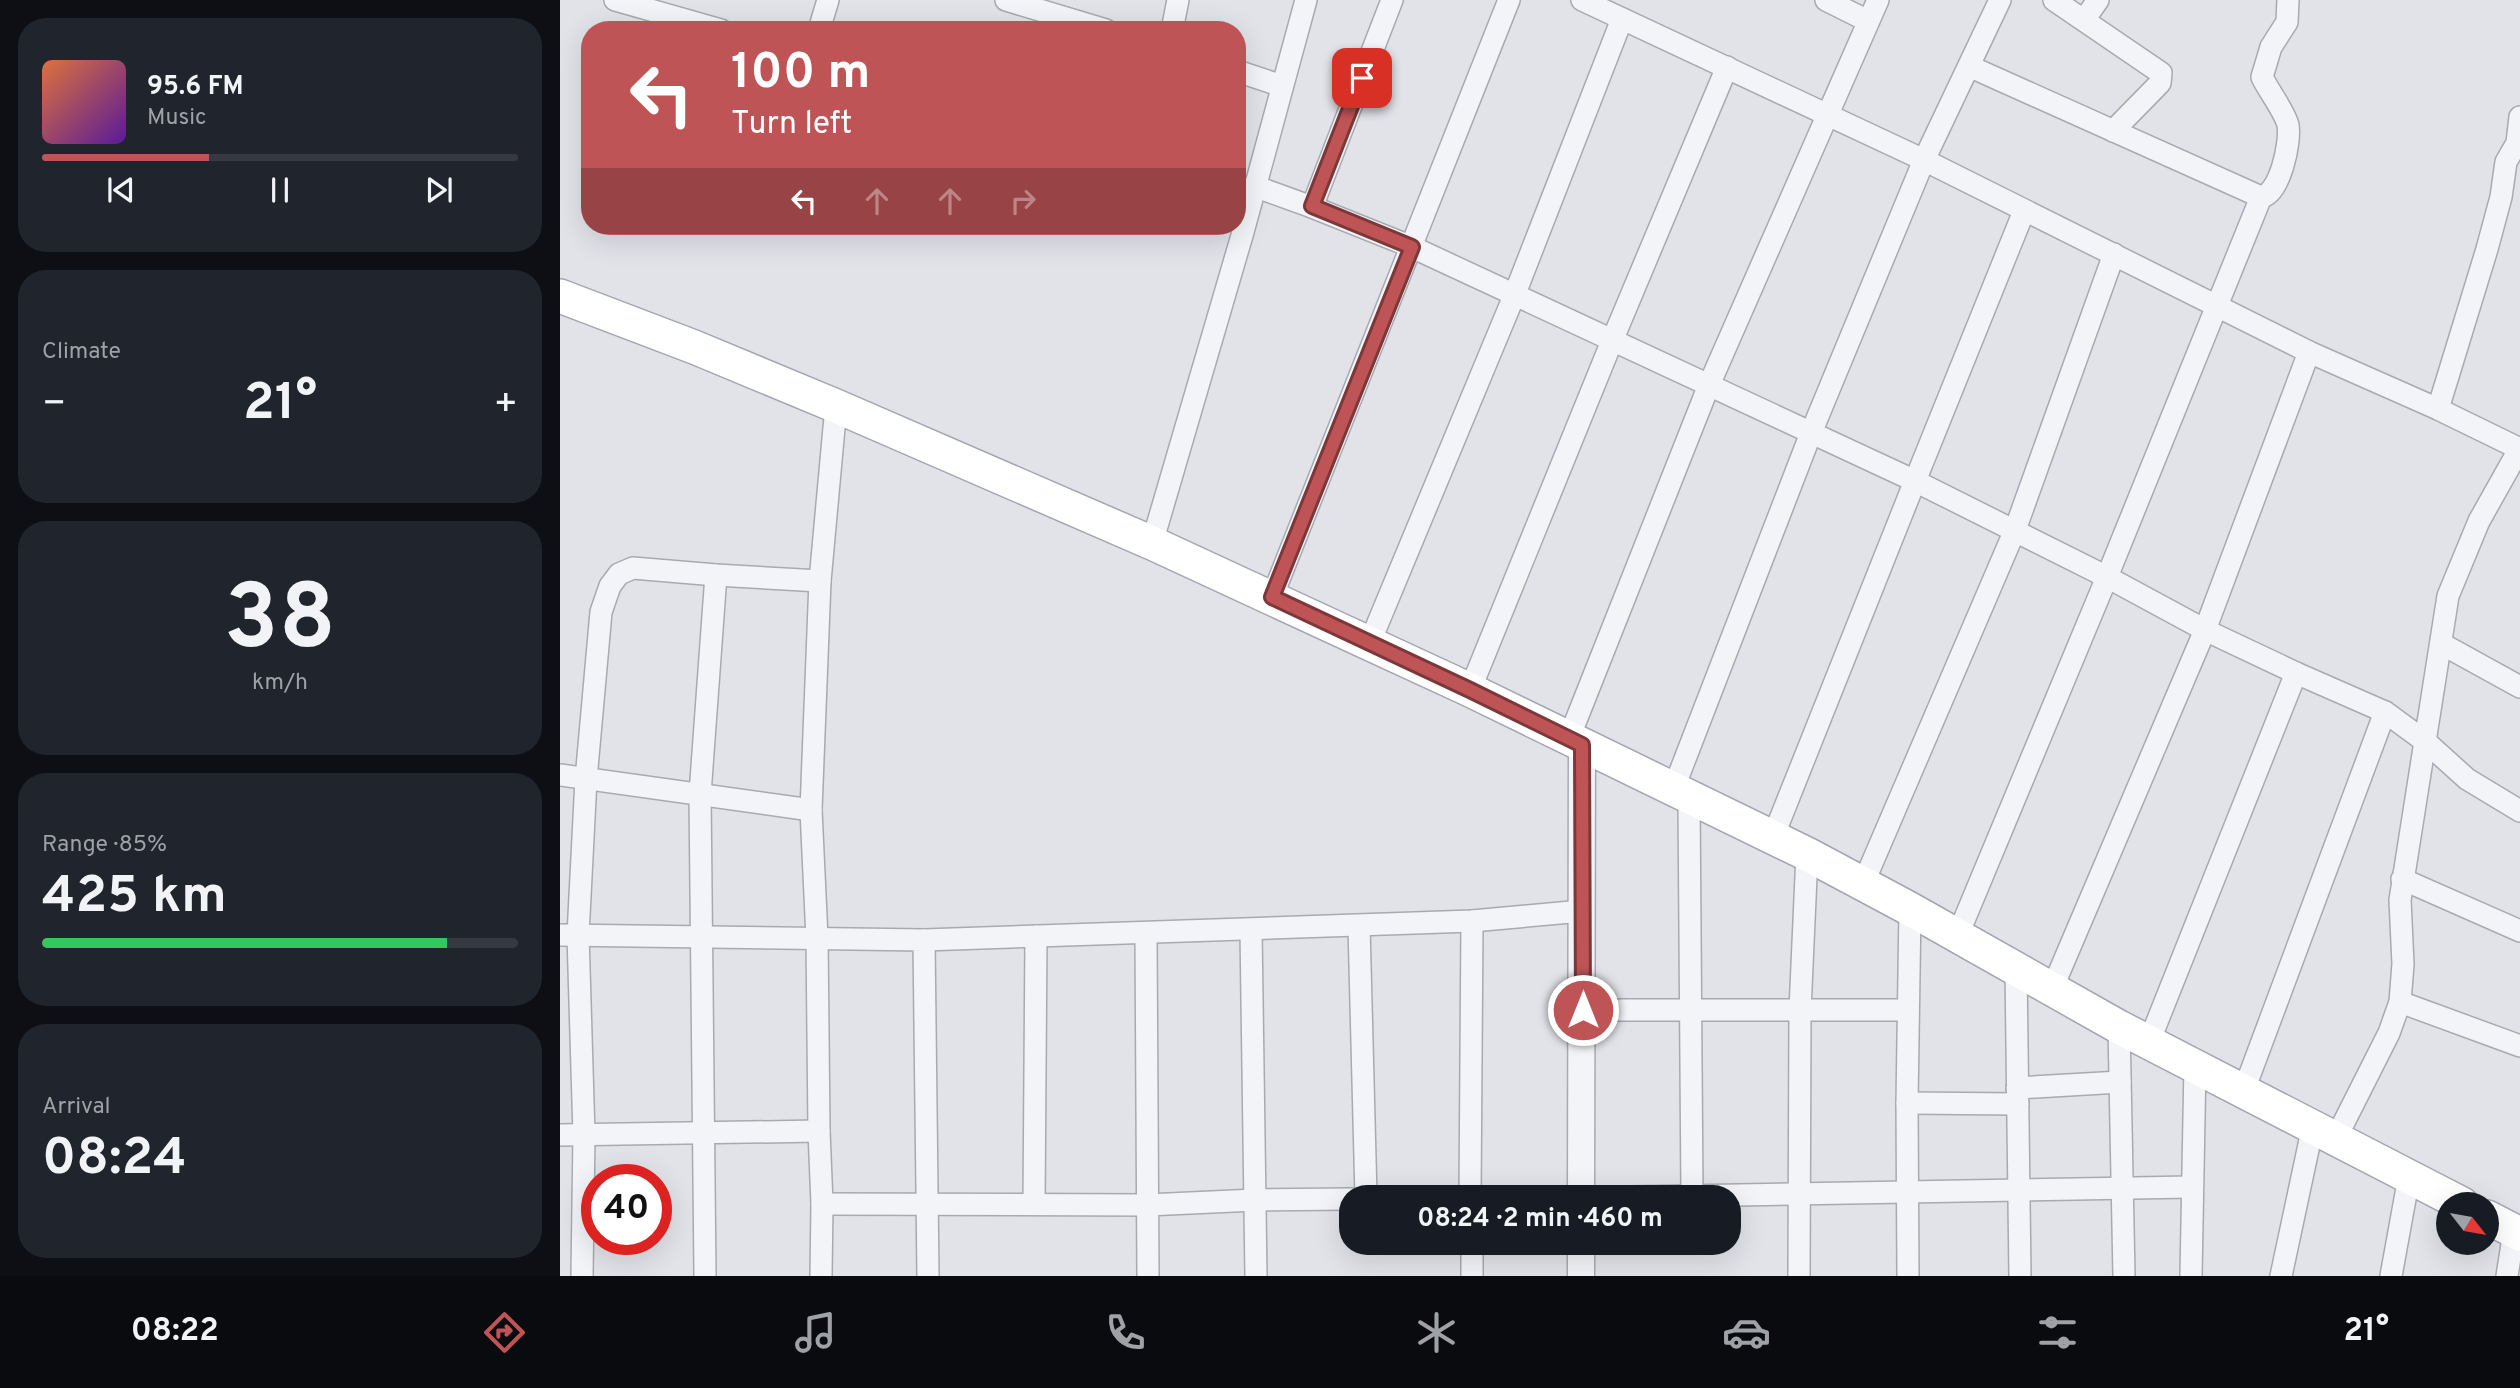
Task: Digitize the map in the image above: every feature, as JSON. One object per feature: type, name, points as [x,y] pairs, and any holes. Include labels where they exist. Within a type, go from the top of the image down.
[{"type":"main road","points":[[560,296],[694,347],[836,406],[1152,543],[1370,642],[1807,854],[2119,1027],[2438,1192]]},
{"type":"street","points":[[615,0],[690,21]]},
{"type":"street","points":[[822,21],[828,0]]},
{"type":"street","points":[[1006,0],[1078,21]]},
{"type":"street","points":[[1174,21],[1178,0]]},
{"type":"street","points":[[1246,203],[1254,186],[1306,0]]},
{"type":"street","points":[[1312,206],[1392,0]]},
{"type":"street","points":[[1272,597],[1510,0]]},
{"type":"street","points":[[1582,0],[1924,160],[2309,352],[2520,449],[2479,521],[2448,596],[2402,880],[2400,900],[2403,964],[2400,1002],[2389,1034],[2324,1132],[2281,1276]]},
{"type":"street","points":[[1826,0],[1868,20]]},
{"type":"street","points":[[1581,1185],[1582,911],[1575,742],[1709,385],[1878,0]]},
{"type":"street","points":[[1692,1185],[1691,1012],[1681,794],[1811,433],[1924,160],[2000,0]]},
{"type":"street","points":[[2054,0],[2161,73],[2160,83],[2113,131]]},
{"type":"street","points":[[2084,20],[2098,0]]},
{"type":"street","points":[[1970,67],[2261,197],[2267,196],[2282,170],[2288,147],[2288,124],[2262,77],[2271,47],[2287,22],[2288,0]]},
{"type":"street","points":[[1370,642],[1514,296],[1622,19]]},
{"type":"street","points":[[1470,690],[1727,68]]},
{"type":"street","points":[[1246,74],[1282,86]]},
{"type":"street","points":[[2438,409],[2487,249],[2501,197],[2506,162],[2518,144],[2520,117]]},
{"type":"street","points":[[1254,186],[1312,206],[1412,247],[1916,481],[2107,577],[2205,630],[2385,712],[2426,742],[2467,779],[2520,811]]},
{"type":"street","points":[[1957,937],[2261,197]]},
{"type":"street","points":[[1773,837],[2024,211]]},
{"type":"street","points":[[1152,543],[1232,235]]},
{"type":"street","points":[[1863,884],[2015,530],[2115,254]]},
{"type":"street","points":[[2052,989],[2205,630],[2309,352]]},
{"type":"street","points":[[821,1276],[817,938],[811,810],[820,581],[836,406]]},
{"type":"street","points":[[582,1276],[584,1135],[569,935],[601,612],[610,586],[619,574],[633,568],[820,581]]},
{"type":"street","points":[[705,1276],[700,794],[716,575]]},
{"type":"street","points":[[2442,644],[2520,687]]},
{"type":"street","points":[[2149,1042],[2296,673]]},
{"type":"street","points":[[2244,1090],[2385,712]]},
{"type":"street","points":[[560,775],[811,810]]},
{"type":"street","points":[[1799,1276],[1800,1010],[1807,854]]},
{"type":"street","points":[[2402,880],[2520,931]]},
{"type":"street","points":[[1908,1276],[1906,1192],[1910,909]]},
{"type":"street","points":[[569,935],[924,940],[1359,926],[1472,921],[1582,911]]},
{"type":"street","points":[[1470,1185],[1472,921]]},
{"type":"street","points":[[1359,926],[1366,1185]]},
{"type":"street","points":[[1251,930],[1256,1276]]},
{"type":"street","points":[[1146,934],[1148,1276]]},
{"type":"street","points":[[1034,1204],[1036,936]]},
{"type":"street","points":[[924,940],[928,1276]]},
{"type":"street","points":[[2016,968],[2020,1276]]},
{"type":"street","points":[[2400,1002],[2520,1046]]},
{"type":"street","points":[[1583,1010],[1907,1010]]},
{"type":"street","points":[[2119,1027],[2124,1276]]},
{"type":"street","points":[[2191,1276],[2194,1065]]},
{"type":"street","points":[[1907,1103],[2017,1096],[2120,1082]]},
{"type":"street","points":[[560,1135],[819,1131]]},
{"type":"street","points":[[2391,1276],[2409,1177]]},
{"type":"street","points":[[1741,1195],[2191,1187]]},
{"type":"street","points":[[822,1204],[1147,1205],[1339,1199]]},
{"type":"street","points":[[2507,1227],[2507,1276]]},
{"type":"street","points":[[1472,1255],[1472,1276]]},
{"type":"street","points":[[1581,1255],[1581,1276]]},
{"type":"route","points":[[1362,78],[1312,206],[1412,247],[1272,597],[1582,745],[1583,1010]]}]
